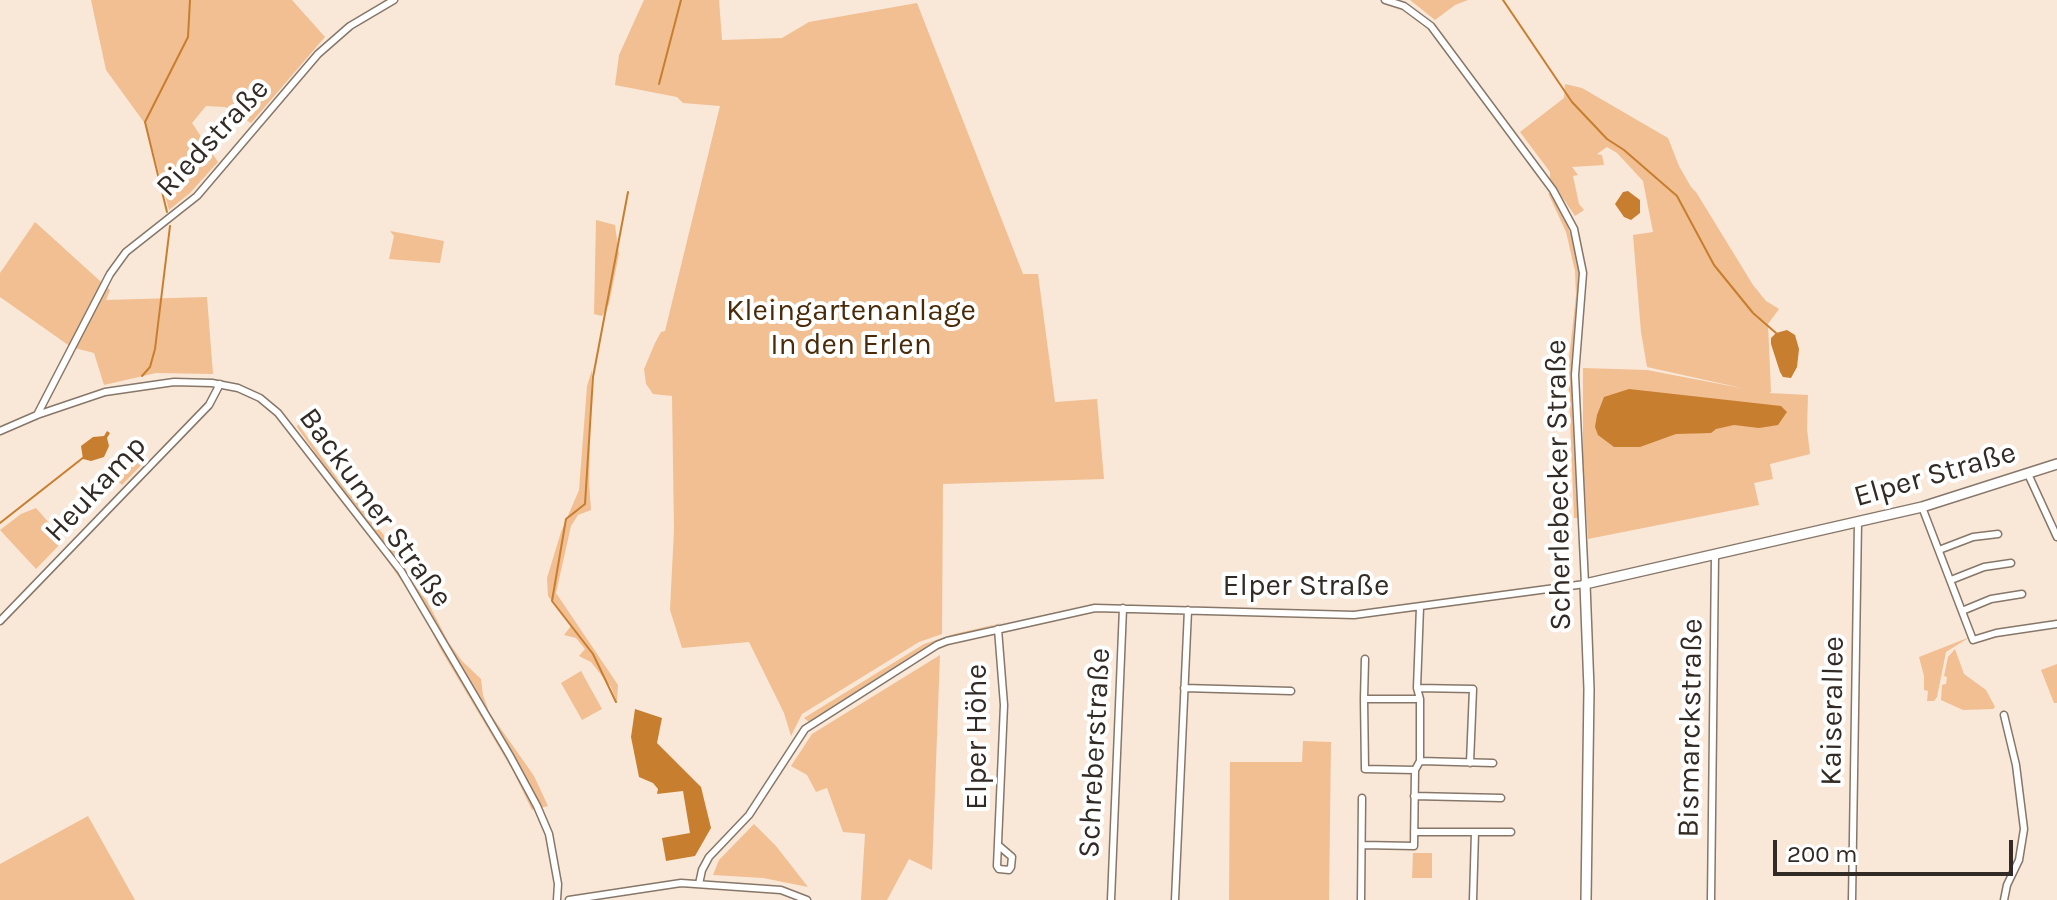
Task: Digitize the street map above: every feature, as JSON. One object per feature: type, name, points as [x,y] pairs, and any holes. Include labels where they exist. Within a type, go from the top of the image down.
[{"type":"street","name":"Riedstraße","points":[[37,415],[103,287],[126,252],[197,196],[318,54],[350,26],[394,0]]},
{"type":"street","name":"Scherlebecker Straße","points":[[1385,0],[1415,12],[1431,26],[1553,190],[1574,229],[1583,273],[1575,375],[1589,689],[1586,900]]},
{"type":"street","name":"Backumer Straße","points":[[37,415],[105,392],[174,382],[238,388],[260,398],[278,413],[401,571],[537,806],[549,834],[558,884],[557,900]]},
{"type":"street","name":"Heukamp","points":[[0,621],[209,405],[220,384]]},
{"type":"street","points":[[0,431],[37,415]]},
{"type":"street","name":"Elper Straße","points":[[699,884],[709,857],[749,815],[805,729],[937,645],[1095,608],[1354,615],[1585,584],[1922,507],[2057,464]]},
{"type":"street","points":[[2028,474],[2057,537]]},
{"type":"street","points":[[1922,507],[1973,640],[1996,633],[2056,624]]},
{"type":"street","points":[[2047,514],[2057,510]]},
{"type":"street","name":"Kaiserallee","points":[[1852,900],[1858,522]]},
{"type":"street","points":[[1939,550],[1973,537],[1998,534]]},
{"type":"street","name":"Bismarckstraße","points":[[1711,900],[1715,556]]},
{"type":"street","points":[[1951,580],[1984,567],[2011,563]]},
{"type":"street","points":[[1962,611],[1991,599],[2022,594]]},
{"type":"street","points":[[1362,845],[1414,846],[1415,770],[1420,761],[1420,699],[1417,688],[1420,607]]},
{"type":"street","name":"Schreberstraße","points":[[1111,900],[1123,608]]},
{"type":"street","points":[[1175,900],[1188,610]]},
{"type":"street","name":"Elper Höhe","points":[[998,629],[1004,705],[998,845]]},
{"type":"street","points":[[1365,659],[1365,769],[1415,770]]},
{"type":"street","points":[[1184,688],[1291,691]]},
{"type":"street","points":[[1417,688],[1473,689],[1470,763]]},
{"type":"street","points":[[1364,699],[1420,699]]},
{"type":"street","points":[[2004,715],[2016,765],[2024,829],[2019,860],[2004,900]]},
{"type":"street","points":[[1420,761],[1493,763]]},
{"type":"street","points":[[1414,796],[1501,798]]},
{"type":"street","points":[[1361,900],[1362,798]]},
{"type":"street","points":[[1414,832],[1511,832]]},
{"type":"street","points":[[1473,900],[1475,832]]},
{"type":"street","points":[[569,900],[667,884],[781,890],[807,900]]},
{"type":"green space","points":[[91,0],[292,0],[325,37],[251,123],[225,107],[206,106],[192,123],[218,162],[190,193],[169,210],[146,125],[106,70]]},
{"type":"green space","name":"Kleingartenanlage In den Erlen","points":[[644,0],[719,0],[722,40],[782,38],[809,22],[917,3],[1023,274],[1038,274],[1055,402],[1097,399],[1104,479],[943,484],[942,634],[919,642],[802,714],[791,736],[784,713],[749,642],[682,648],[670,610],[674,530],[672,396],[653,394],[646,384],[644,369],[661,332],[665,331],[720,106],[683,103],[677,97],[615,85],[619,55]]},
{"type":"green space","points":[[1410,0],[1468,0],[1455,5],[1435,20]]},
{"type":"green space","points":[[1565,84],[1582,88],[1668,138],[1691,187],[1753,285],[1766,301],[1779,309],[1768,324],[1769,393],[1808,395],[1810,454],[1770,464],[1773,479],[1754,483],[1759,505],[1588,539],[1583,464],[1583,368],[1647,370],[1746,389],[1647,367],[1633,235],[1653,232],[1643,181],[1617,153],[1607,147],[1597,154],[1602,155],[1604,165],[1572,167],[1578,175],[1573,176],[1579,204],[1584,210],[1575,216],[1550,179],[1550,172],[1520,132],[1564,98]]},
{"type":"green space","points":[[1548,193],[1552,194],[1563,211],[1580,265],[1573,362],[1579,518],[1574,518],[1568,368],[1576,295],[1575,271],[1566,232]]},
{"type":"green space","points":[[596,220],[615,225],[619,254],[609,304],[602,316],[594,314]]},
{"type":"green space","points":[[35,222],[110,290],[106,300],[207,297],[213,374],[156,373],[104,385],[94,353],[71,347],[0,297],[0,273]]},
{"type":"green space","points":[[390,231],[444,241],[440,263],[389,259],[394,236]]},
{"type":"green space","points":[[592,370],[591,510],[578,515],[571,526],[556,593],[618,685],[617,702],[611,687],[591,662],[579,656],[585,649],[576,638],[564,635],[571,626],[548,596],[547,578],[561,532],[579,490],[587,386]]},
{"type":"green space","points":[[298,424],[342,485],[399,553],[406,574],[427,601],[449,643],[481,679],[489,712],[534,776],[548,806],[532,810],[420,608],[376,544],[337,496],[337,484],[297,427]]},
{"type":"green space","points":[[133,445],[145,461],[122,485],[106,470],[108,464]]},
{"type":"green space","points":[[36,508],[64,540],[36,569],[0,530],[21,514]]},
{"type":"green space","points":[[1006,622],[945,639],[809,722],[804,718],[924,644]]},
{"type":"green space","points":[[1970,637],[1946,652],[1937,697],[1934,701],[1927,701],[1928,691],[1924,690],[1919,657]]},
{"type":"green space","points":[[1955,649],[1964,674],[1986,690],[1995,707],[1993,709],[1963,710],[1941,700],[1948,657]]},
{"type":"green space","points":[[940,655],[932,870],[909,859],[887,900],[861,900],[865,834],[843,832],[827,788],[816,792],[807,775],[791,766],[812,734]]},
{"type":"green space","points":[[2057,664],[2057,703],[2054,703],[2041,670]]},
{"type":"green space","points":[[581,671],[602,709],[582,720],[561,683]]},
{"type":"green space","points":[[1303,741],[1331,742],[1329,900],[1229,900],[1230,762],[1302,762]]},
{"type":"green space","points":[[88,816],[135,900],[0,900],[0,864]]},
{"type":"green space","points":[[754,824],[808,887],[763,878],[713,875],[719,860]]},
{"type":"green space","points":[[1413,853],[1432,853],[1432,878],[1412,878]]},
{"type":"shaded area","points":[[1628,191],[1640,200],[1640,213],[1631,220],[1624,217],[1615,204],[1623,192]]},
{"type":"shaded area","points":[[1787,330],[1795,335],[1799,349],[1797,367],[1791,378],[1783,377],[1780,372],[1771,344],[1771,338],[1776,333]]},
{"type":"shaded area","points":[[1629,389],[1781,406],[1787,412],[1778,425],[1759,428],[1734,425],[1711,433],[1676,434],[1640,447],[1614,447],[1598,435],[1595,427],[1597,415],[1604,397]]},
{"type":"shaded area","points":[[107,431],[110,433],[107,438],[109,446],[104,457],[91,461],[83,459],[81,446],[93,437],[104,436]]},
{"type":"shaded area","points":[[635,709],[662,718],[657,743],[701,787],[711,828],[695,856],[666,861],[662,838],[690,833],[683,791],[657,794],[658,789],[653,783],[639,777],[631,737]]},
{"type":"waterway","points":[[167,212],[145,122],[188,37],[190,0]]},
{"type":"waterway","points":[[659,84],[681,0]]},
{"type":"waterway","points":[[1503,0],[1572,102],[1607,139],[1677,196],[1714,265],[1753,313],[1776,333]]},
{"type":"waterway","points":[[616,702],[593,654],[552,601],[566,519],[585,504],[593,377],[628,192]]},
{"type":"waterway","points":[[142,376],[150,367],[155,349],[170,226]]},
{"type":"waterway","points":[[0,523],[84,457]]}]
